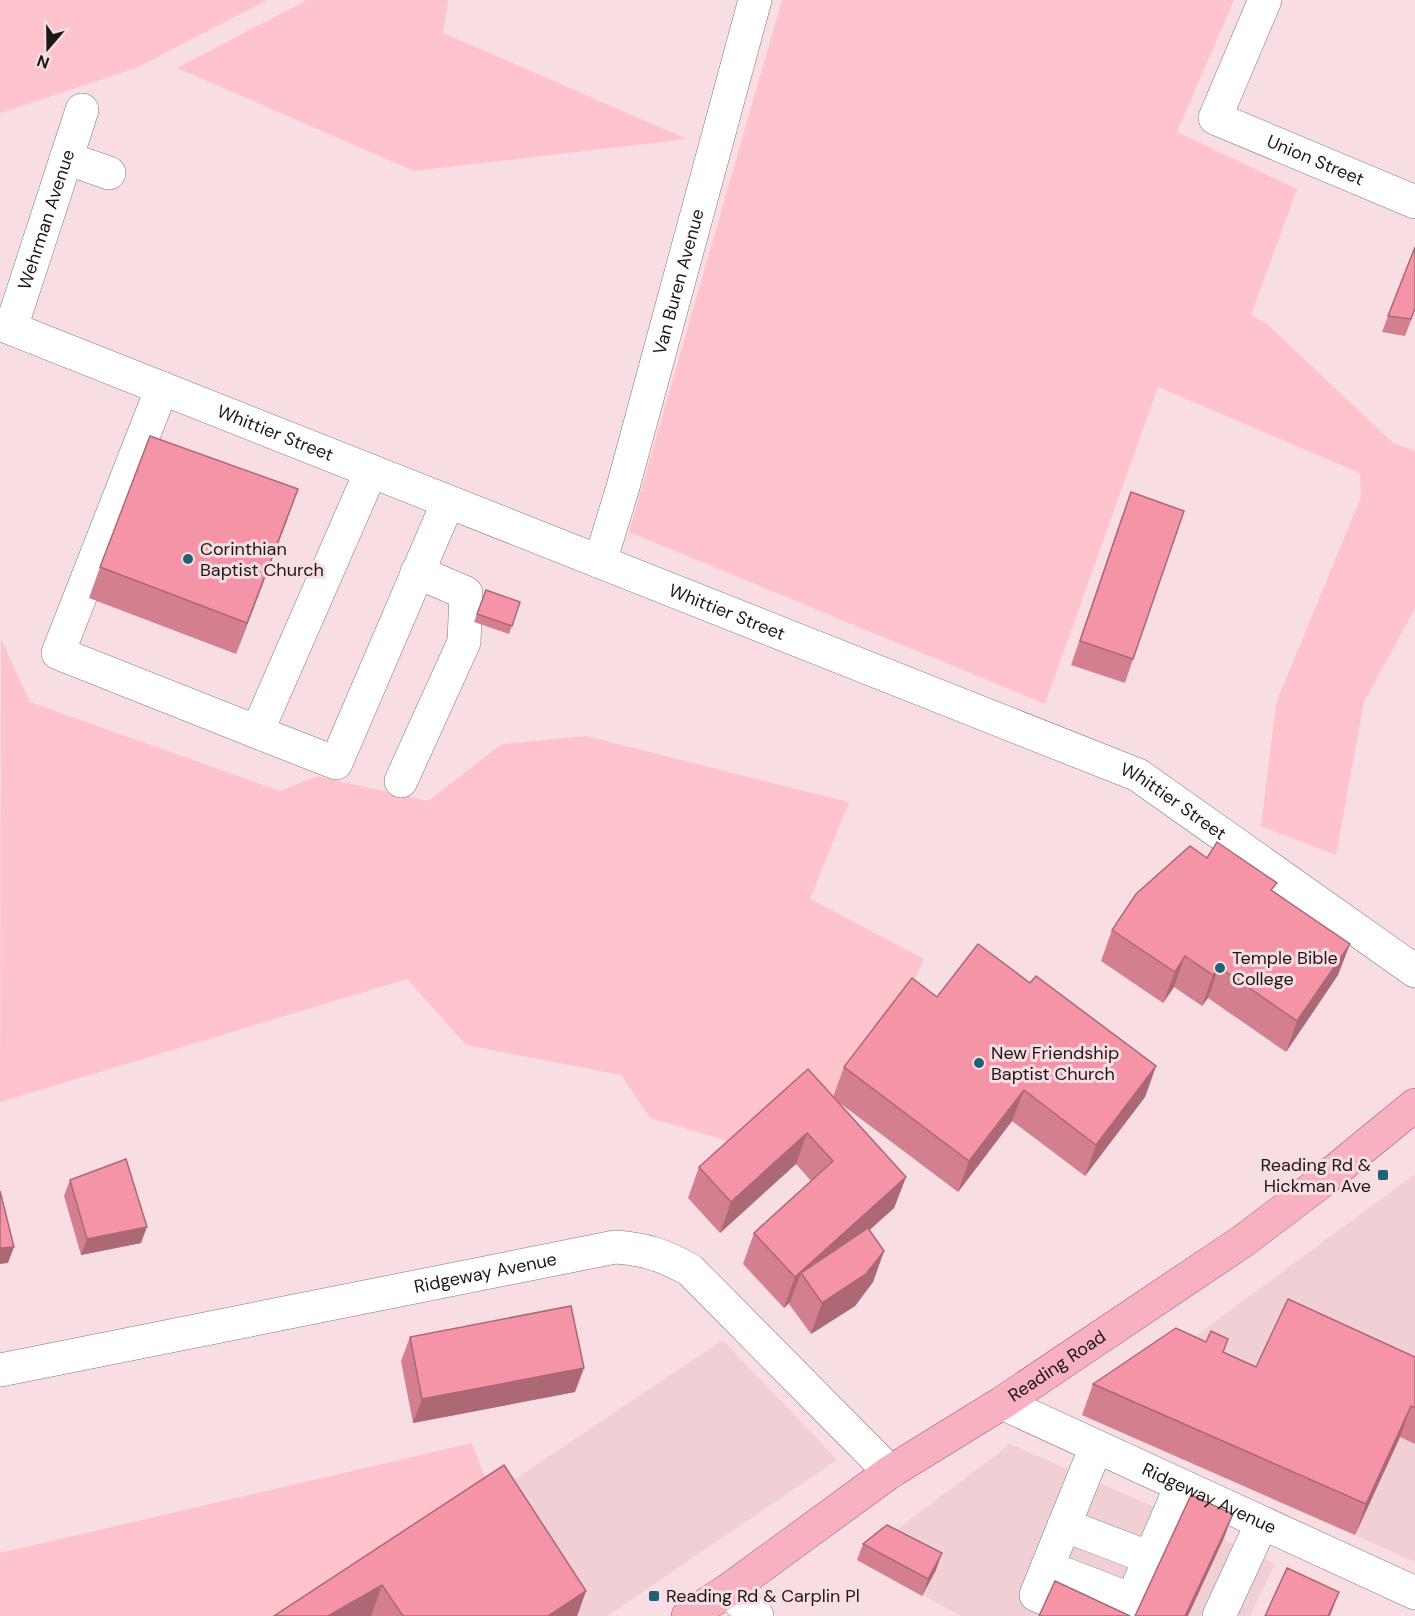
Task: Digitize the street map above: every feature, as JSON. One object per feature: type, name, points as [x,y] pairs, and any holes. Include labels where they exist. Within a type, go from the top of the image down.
[{"type":"main road","name":"Reading Road","points":[[688,1616],[727,1591],[890,1472],[1002,1403],[1243,1241],[1413,1109]]},
{"type":"street","name":"Van Buren Avenue","points":[[600,562],[626,476],[755,0]]},
{"type":"street","name":"Union Street","points":[[1264,0],[1215,118],[1415,202]]},
{"type":"street","name":"Wehrman Avenue","points":[[5,326],[82,110]]},
{"type":"street","points":[[66,158],[108,173]]},
{"type":"street","name":"Whittier Street","points":[[5,326],[1138,776],[1415,971]]},
{"type":"street","points":[[162,388],[58,653],[336,763],[448,502]]},
{"type":"street","points":[[257,732],[371,471]]},
{"type":"street","points":[[401,781],[464,642],[466,593],[417,572]]},
{"type":"street","name":"Ridgeway Avenue","points":[[0,1370],[615,1247],[641,1249],[667,1257],[690,1270],[890,1472]]},
{"type":"street","name":"Ridgeway Avenue","points":[[1002,1403],[1415,1593]]},
{"type":"street","points":[[1089,1616],[1036,1595],[1096,1447]]},
{"type":"street","points":[[1139,1589],[1180,1486]]},
{"type":"street","points":[[1207,1613],[1262,1523]]},
{"type":"street","points":[[1064,1525],[1139,1589]]},
{"type":"street","points":[[1047,1567],[1139,1589]]},
{"type":"street","points":[[727,1591],[757,1616]]},
{"type":"shaded area","points":[[0,0],[267,0],[136,68],[0,113]]},
{"type":"shaded area","points":[[307,0],[448,0],[443,33],[687,139],[414,171],[177,68]]},
{"type":"shaded area","points":[[782,0],[1234,0],[1177,132],[1297,189],[1251,315],[1267,324],[1393,443],[1415,451],[1415,608],[1364,702],[1336,855],[1261,826],[1276,703],[1361,497],[1360,473],[1158,387],[1045,704],[629,532]]},
{"type":"shaded area","points":[[1,639],[30,702],[280,791],[317,776],[428,801],[502,744],[586,736],[849,802],[810,899],[924,959],[901,1009],[833,1098],[745,1146],[650,1118],[621,1075],[466,1045],[407,979],[0,1102]]},
{"type":"shaded area","points":[[1415,1174],[1415,1562],[1082,1415],[1164,1359]]},
{"type":"shaded area","points":[[723,1340],[837,1460],[607,1616],[311,1616]]},
{"type":"shaded area","points":[[472,1443],[492,1496],[311,1616],[0,1616],[0,1553]]},
{"type":"shaded area","points":[[1010,1444],[1182,1519],[1275,1564],[1250,1616],[961,1616],[857,1560]]},
{"type":"building","points":[[1415,247],[1415,308],[1411,319],[1388,316]]},
{"type":"building","name":"Corinthian Baptist Church","points":[[150,436],[298,489],[247,623],[100,567]]},
{"type":"building","points":[[1131,492],[1184,511],[1133,659],[1080,641]]},
{"type":"building","points":[[486,590],[520,602],[512,626],[477,614]]},
{"type":"building","name":"Temple Bible College","points":[[1217,842],[1277,883],[1271,890],[1350,944],[1297,1021],[1219,967],[1213,975],[1185,956],[1175,972],[1112,930],[1136,894],[1190,846],[1207,858]]},
{"type":"building","name":"New Friendship Baptist Church","points":[[978,944],[1030,983],[1036,976],[1156,1066],[1096,1145],[1024,1090],[969,1161],[844,1067],[912,978],[937,997]]},
{"type":"building","points":[[808,1069],[906,1177],[795,1277],[754,1233],[833,1161],[807,1133],[731,1202],[699,1167]]},
{"type":"building","points":[[126,1159],[147,1227],[87,1239],[70,1180]]},
{"type":"building","points":[[0,1191],[14,1247],[0,1248]]},
{"type":"building","points":[[868,1228],[884,1251],[866,1274],[822,1303],[801,1273]]},
{"type":"building","points":[[1288,1299],[1415,1357],[1415,1408],[1411,1406],[1366,1504],[1093,1384],[1176,1328],[1206,1342],[1211,1331],[1228,1339],[1223,1352],[1256,1367]]},
{"type":"building","points":[[571,1306],[584,1368],[422,1399],[410,1337]]},
{"type":"building","points":[[504,1465],[586,1591],[548,1616],[403,1616],[382,1585],[328,1616],[274,1616]]},
{"type":"building","points":[[1191,1495],[1233,1514],[1185,1616],[1135,1616]]},
{"type":"building","points":[[887,1525],[942,1553],[928,1579],[863,1544]]},
{"type":"building","points":[[1287,1568],[1339,1592],[1328,1616],[1265,1616]]},
{"type":"building","points":[[1055,1581],[1130,1616],[1039,1616]]},
{"type":"place","name":"Corinthian Baptist Church","points":[[188,559]]},
{"type":"place","name":"Temple Bible College","points":[[1220,968]]},
{"type":"place","name":"New Friendship Baptist Church","points":[[979,1063]]},
{"type":"place","name":"Reading Rd & Hickman Ave","points":[[1383,1175]]},
{"type":"place","name":"Reading Rd & Carplin Pl","points":[[654,1596]]}]
